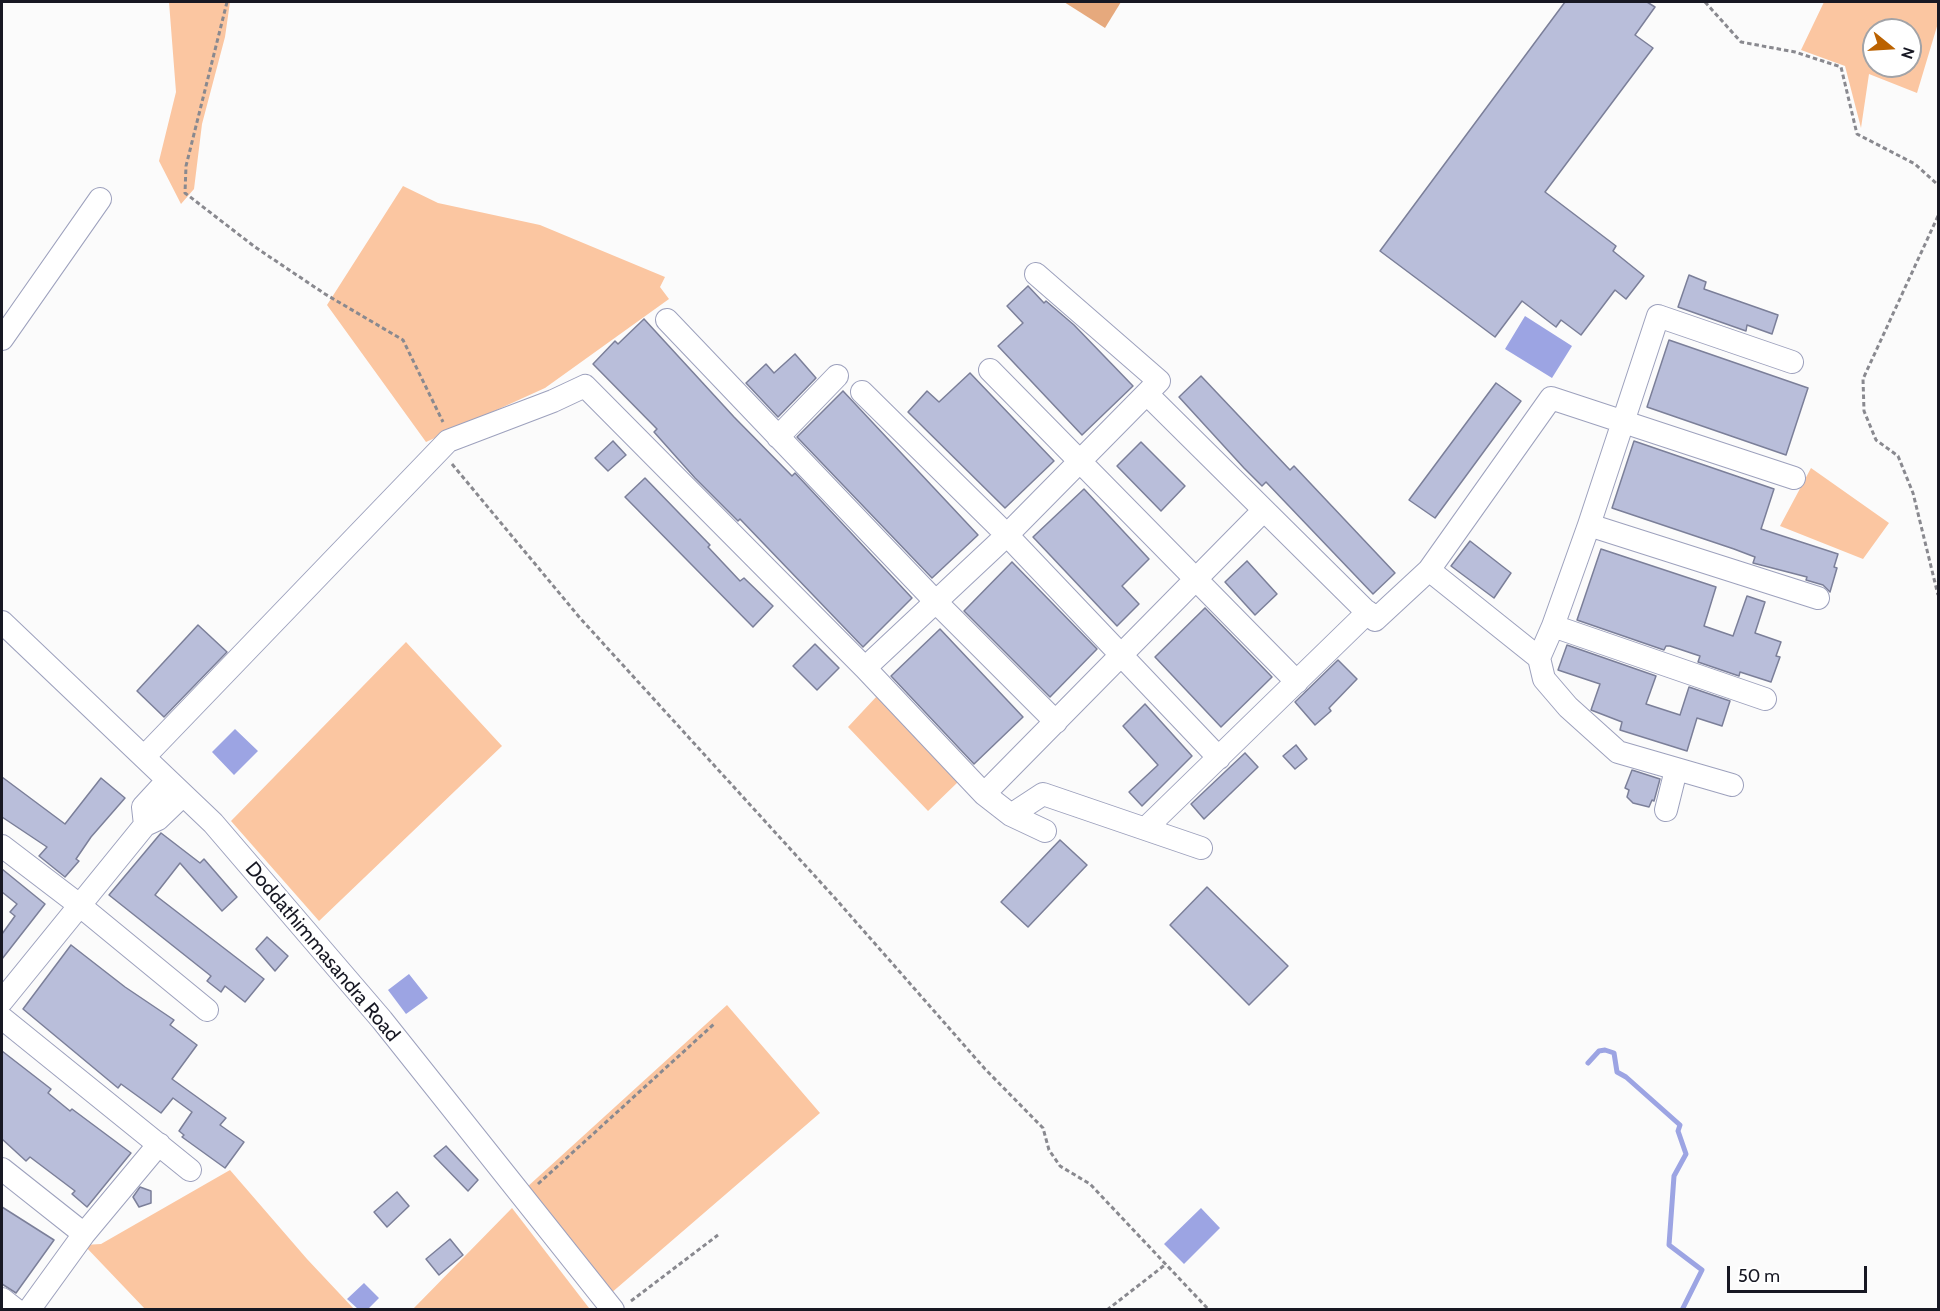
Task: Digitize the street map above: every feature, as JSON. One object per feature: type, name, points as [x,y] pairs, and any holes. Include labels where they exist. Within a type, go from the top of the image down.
[{"type":"street","points":[[2,339],[100,199]]},
{"type":"street","points":[[865,668],[1007,535],[1159,381],[1036,274]]},
{"type":"street","points":[[1732,785],[1618,752],[1568,707],[1544,679],[1539,658],[1553,626],[1589,525],[1621,420],[1658,316],[1792,362]]},
{"type":"street","points":[[667,320],[937,603],[1056,722]]},
{"type":"street","points":[[990,370],[1297,682]]},
{"type":"street","points":[[778,436],[837,376]]},
{"type":"street","points":[[144,757],[446,444],[585,386],[865,668],[984,794],[1011,815],[1045,831]]},
{"type":"street","points":[[862,392],[1007,535],[1219,758]]},
{"type":"street","points":[[1148,394],[1375,620],[1429,570],[1551,398],[1794,477]]},
{"type":"street","points":[[984,794],[1264,510]]},
{"type":"street","points":[[1589,525],[1818,598]]},
{"type":"street","points":[[1429,570],[1539,658]]},
{"type":"street","points":[[1146,828],[1368,612]]},
{"type":"street","name":"Doddathimmasandra Road","points":[[2,622],[213,823],[382,1020],[522,1198],[620,1306]]},
{"type":"street","points":[[1553,626],[1765,699]]},
{"type":"street","points":[[1666,810],[1676,770]]},
{"type":"street","points":[[2,1001],[78,904],[145,825],[143,807],[175,788]]},
{"type":"street","points":[[1011,815],[1043,794],[1201,848]]},
{"type":"street","points":[[2,846],[78,904],[207,1010]]},
{"type":"street","points":[[2,1018],[190,1170]]},
{"type":"street","points":[[28,1310],[84,1234],[159,1144]]},
{"type":"street","points":[[2,1168],[84,1234]]},
{"type":"street","points":[[2,1299],[16,1310]]},
{"type":"path","points":[[227,2],[186,166],[185,193],[255,247],[325,294],[403,340],[446,444],[580,618],[834,897],[970,1052],[1042,1128],[1049,1149],[1060,1166],[1090,1184],[1209,1310]]},
{"type":"path","points":[[1705,2],[1741,42],[1795,52],[1840,67],[1857,134],[1915,164],[1938,185]]},
{"type":"path","points":[[1938,216],[1863,379],[1864,411],[1876,440],[1898,456],[1913,493],[1938,595]]},
{"type":"path","points":[[522,1198],[714,1024]]},
{"type":"path","points":[[620,1306],[718,1235]]},
{"type":"path","points":[[1107,1310],[1166,1264]]},
{"type":"shaded area","points":[[169,2],[230,2],[225,37],[202,124],[194,189],[181,204],[159,161],[176,92]]},
{"type":"shaded area","points":[[1064,2],[1121,2],[1105,28]]},
{"type":"shaded area","points":[[1824,2],[1938,2],[1938,23],[1922,76],[1922,18],[1862,18],[1862,78],[1868,78],[1861,128],[1845,66],[1801,50]]},
{"type":"shaded area","points":[[1879,78],[1922,78],[1917,93]]},
{"type":"shaded area","points":[[403,186],[438,203],[540,225],[665,277],[660,287],[669,299],[545,388],[426,442],[327,305]]},
{"type":"shaded area","points":[[1811,468],[1889,523],[1863,559],[1780,526]]},
{"type":"shaded area","points":[[406,642],[502,746],[319,921],[231,821]]},
{"type":"shaded area","points":[[877,696],[958,782],[928,811],[848,727]]},
{"type":"shaded area","points":[[727,1005],[820,1113],[610,1294],[526,1188]]},
{"type":"shaded area","points":[[230,1170],[354,1309],[145,1309],[84,1245],[101,1244]]},
{"type":"shaded area","points":[[512,1208],[589,1308],[413,1309]]},
{"type":"water","points":[[1525,316],[1572,346],[1552,378],[1505,349]]},
{"type":"water","points":[[235,729],[258,751],[234,775],[212,752]]},
{"type":"water","points":[[409,974],[428,998],[406,1014],[388,990]]},
{"type":"water","points":[[1201,1208],[1220,1228],[1184,1264],[1164,1244]]},
{"type":"water","points":[[364,1283],[379,1298],[368,1309],[358,1309],[347,1299]]},
{"type":"building","points":[[1565,2],[1647,2],[1655,7],[1635,35],[1653,48],[1545,192],[1616,246],[1613,251],[1644,276],[1626,299],[1615,290],[1581,335],[1561,320],[1556,327],[1522,301],[1495,337],[1380,251]]},
{"type":"building","points":[[1689,275],[1706,282],[1704,289],[1778,315],[1772,334],[1747,325],[1746,331],[1678,307]]},
{"type":"building","points":[[1028,286],[1044,303],[1046,301],[1074,325],[1133,386],[1082,435],[998,346],[1023,323],[1007,306]]},
{"type":"building","points":[[644,319],[734,417],[792,476],[795,473],[912,598],[863,647],[740,519],[738,521],[695,478],[654,432],[657,429],[593,364],[615,341],[618,344]]},
{"type":"building","points":[[1669,340],[1808,388],[1786,455],[1647,407]]},
{"type":"building","points":[[795,354],[816,378],[778,417],[746,383],[766,364],[774,373]]},
{"type":"building","points":[[970,373],[1054,461],[1005,508],[908,412],[927,391],[939,402]]},
{"type":"building","points":[[1201,376],[1290,470],[1294,466],[1395,573],[1373,594],[1266,482],[1262,486],[1244,468],[1179,397]]},
{"type":"building","points":[[1496,383],[1521,401],[1435,518],[1409,500]]},
{"type":"building","points":[[843,391],[978,535],[932,578],[797,437]]},
{"type":"building","points":[[613,441],[626,455],[608,471],[595,458]]},
{"type":"building","points":[[1634,441],[1774,489],[1761,529],[1838,554],[1834,567],[1837,568],[1830,592],[1823,585],[1806,580],[1807,577],[1753,563],[1755,557],[1612,508]]},
{"type":"building","points":[[1141,442],[1185,486],[1161,511],[1117,466]]},
{"type":"building","points":[[645,478],[710,545],[708,547],[740,581],[744,578],[773,606],[753,627],[625,497]]},
{"type":"building","points":[[1084,489],[1149,559],[1122,586],[1139,604],[1117,626],[1033,537]]},
{"type":"building","points":[[1470,541],[1511,573],[1494,598],[1451,566]]},
{"type":"building","points":[[1601,549],[1716,587],[1704,626],[1733,636],[1747,596],[1765,602],[1755,633],[1781,642],[1776,656],[1780,657],[1771,682],[1740,672],[1739,676],[1698,662],[1700,656],[1670,646],[1666,646],[1664,650],[1577,620]]},
{"type":"building","points":[[1247,561],[1277,594],[1255,615],[1225,582]]},
{"type":"building","points":[[1012,562],[1097,649],[1050,697],[964,611]]},
{"type":"building","points":[[1205,608],[1272,677],[1221,727],[1155,657]]},
{"type":"building","points":[[198,625],[227,652],[164,717],[137,691]]},
{"type":"building","points":[[940,629],[1023,717],[974,764],[891,676]]},
{"type":"building","points":[[815,644],[839,668],[817,690],[793,666]]},
{"type":"building","points":[[1567,645],[1656,676],[1646,704],[1680,715],[1689,687],[1730,701],[1722,726],[1697,718],[1687,751],[1620,730],[1622,722],[1591,710],[1600,684],[1558,670]]},
{"type":"building","points":[[1338,660],[1357,679],[1329,708],[1331,711],[1315,725],[1295,702]]},
{"type":"building","points":[[1145,704],[1192,756],[1142,806],[1129,792],[1158,765],[1123,726]]},
{"type":"building","points":[[1296,745],[1307,759],[1295,769],[1283,756]]},
{"type":"building","points":[[1245,753],[1258,767],[1204,819],[1191,804]]},
{"type":"building","points":[[1632,770],[1660,779],[1654,801],[1652,800],[1649,807],[1633,803],[1627,797],[1629,790],[1625,788]]},
{"type":"building","points":[[2,777],[65,824],[101,778],[125,798],[91,837],[76,859],[79,861],[65,877],[39,856],[47,847],[2,817]]},
{"type":"building","points":[[161,833],[200,863],[204,859],[237,897],[222,911],[180,863],[155,895],[264,979],[245,1002],[225,986],[221,992],[207,981],[211,976],[109,895]]},
{"type":"building","points":[[1060,840],[1087,865],[1028,927],[1001,902]]},
{"type":"building","points":[[2,869],[45,904],[2,959],[2,934],[15,916],[10,912],[17,904],[2,892]]},
{"type":"building","points":[[1207,887],[1288,966],[1249,1005],[1170,925]]},
{"type":"building","points":[[267,937],[288,956],[275,971],[256,949]]},
{"type":"building","points":[[71,945],[125,987],[174,1020],[170,1025],[197,1045],[172,1079],[226,1118],[220,1125],[244,1142],[225,1168],[182,1137],[184,1135],[179,1131],[192,1112],[173,1098],[161,1113],[121,1084],[118,1088],[23,1009]]},
{"type":"building","points":[[2,1051],[51,1089],[48,1093],[70,1111],[72,1109],[131,1153],[87,1207],[72,1194],[75,1191],[30,1157],[26,1161],[2,1139]]},
{"type":"building","points":[[446,1146],[478,1180],[468,1191],[434,1156]]},
{"type":"building","points":[[140,1187],[151,1191],[151,1203],[139,1207],[133,1197]]},
{"type":"building","points":[[397,1192],[409,1206],[387,1227],[374,1212]]},
{"type":"building","points":[[2,1207],[54,1240],[16,1293],[2,1284]]},
{"type":"building","points":[[450,1239],[463,1255],[439,1275],[426,1259]]},
{"type":"waterway","points":[[1588,1063],[1599,1051],[1614,1053],[1617,1072],[1626,1077],[1680,1125],[1678,1131],[1686,1154],[1674,1176],[1669,1245],[1702,1270],[1682,1310]]}]
